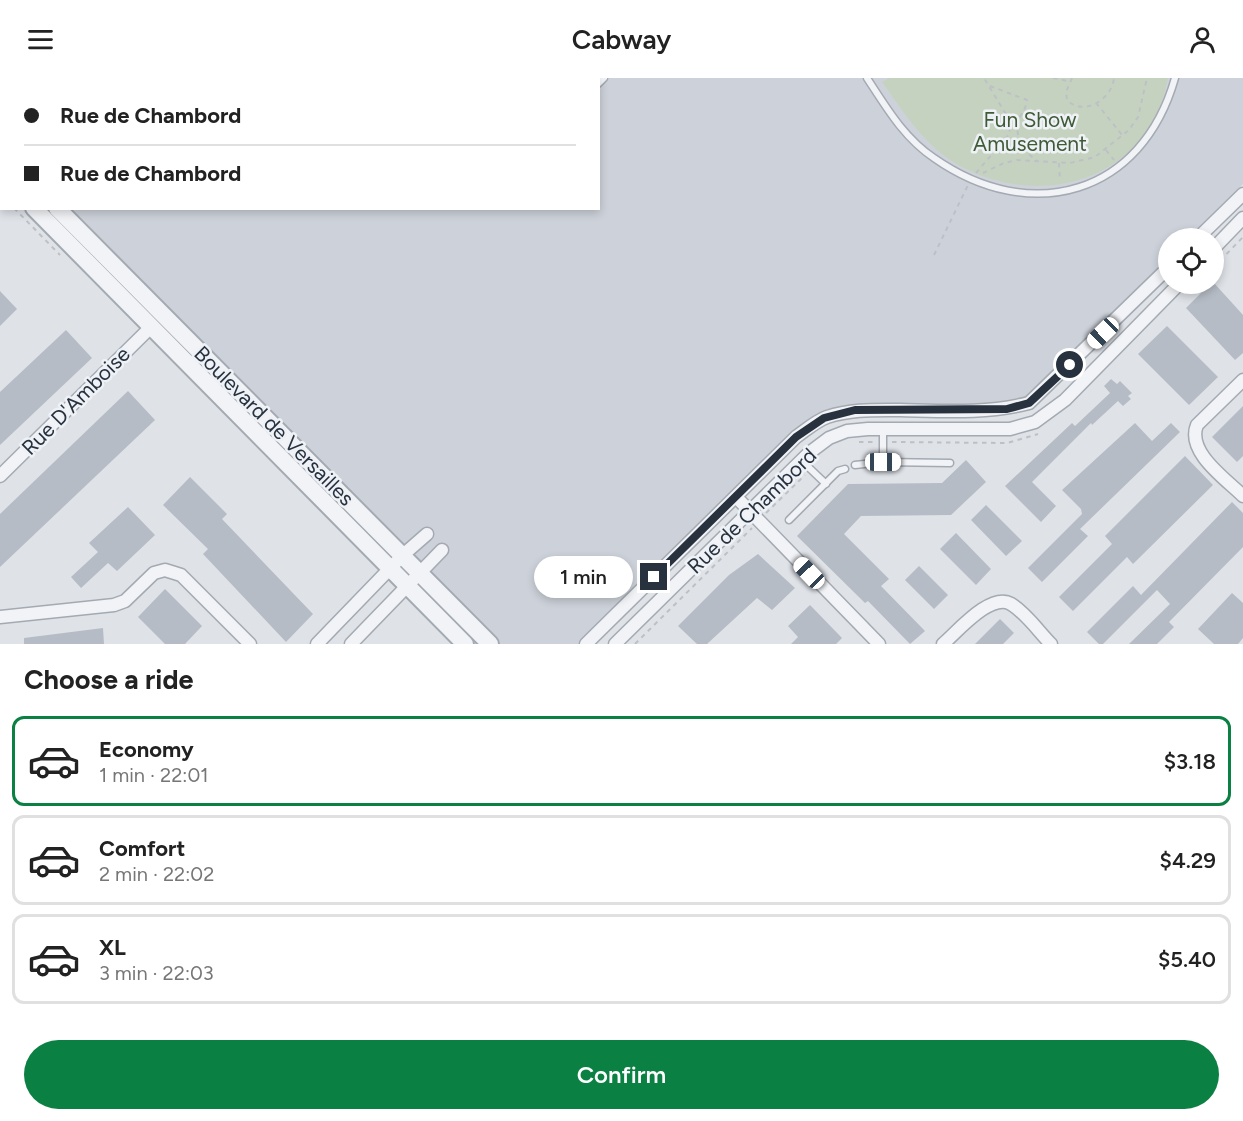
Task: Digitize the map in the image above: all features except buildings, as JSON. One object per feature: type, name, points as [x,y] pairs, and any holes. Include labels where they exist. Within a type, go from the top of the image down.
[{"type":"street","points":[[1208,228],[1243,196]]},
{"type":"street","points":[[1224,238],[1243,219],[1230,207]]},
{"type":"street","name":"Boulevard de Versailles","points":[[36,210],[465,644]]},
{"type":"street","name":"Boulevard de Versailles","points":[[59,210],[490,644]]},
{"type":"street","name":"Rue de Chambord","points":[[586,644],[796,437],[824,418],[855,410],[976,411],[1007,409],[1029,403],[1158,278]]},
{"type":"street","name":"Rue de Chambord","points":[[615,644],[802,461],[829,438],[847,431],[883,429],[983,431],[1010,429],[1035,422],[1065,400],[1169,294]]},
{"type":"street","name":"Rue D'Amboise","points":[[0,476],[152,326]]},
{"type":"street","points":[[1243,380],[1197,425],[1195,435],[1198,450],[1243,496]]},
{"type":"street","points":[[736,497],[879,644]]},
{"type":"street","points":[[317,644],[403,555],[427,534]]},
{"type":"street","points":[[351,644],[442,550]]},
{"type":"street","points":[[0,616],[114,605],[125,601],[154,573],[165,570],[181,575],[250,644]]},
{"type":"street","points":[[943,644],[987,605],[997,601],[1011,604],[1051,644]]},
{"type":"lane","points":[[867,78],[909,137],[934,158],[970,180],[990,188],[1060,193],[1095,181],[1120,166],[1134,153],[1148,139],[1169,97],[1175,78]]},
{"type":"lane","points":[[883,429],[883,462]]},
{"type":"lane","points":[[802,461],[826,484]]},
{"type":"lane","points":[[855,465],[883,462],[950,463]]},
{"type":"lane","points":[[789,520],[845,469]]},
{"type":"path","points":[[934,255],[970,180],[1010,134],[1007,116],[984,78]]},
{"type":"path","points":[[1053,78],[1069,81]]},
{"type":"path","points":[[1072,78],[1069,81],[1067,99],[1071,103],[1085,106],[1096,103],[1112,90],[1114,78]]},
{"type":"path","points":[[970,180],[1004,163],[1070,164],[1095,157],[1123,136],[1138,117],[1145,78]]},
{"type":"path","points":[[988,85],[1026,97],[1028,104],[1018,123],[1018,134],[1028,155],[1039,162]]},
{"type":"path","points":[[1096,103],[1123,136]]},
{"type":"path","points":[[1059,163],[1060,193]]},
{"type":"path","points":[[1224,257],[1243,238]]},
{"type":"path","name":"Rue de Chambord","points":[[635,644],[752,528]]},
{"type":"shaded area","points":[[600,78],[1243,78],[1243,184],[1238,189],[1242,195],[1208,228],[1158,228],[1158,278],[1029,403],[843,412],[796,437],[586,644],[492,644],[72,210],[600,210]]},
{"type":"green space","name":"Fun Show Amusement","points":[[889,78],[1168,78],[1157,113],[1140,141],[1116,162],[1088,177],[1058,185],[1025,185],[992,179],[947,158],[926,139],[899,106],[882,82]]},
{"type":"route","points":[[654,577],[796,437],[824,418],[855,410],[1007,409],[1029,403],[1070,365]]}]
